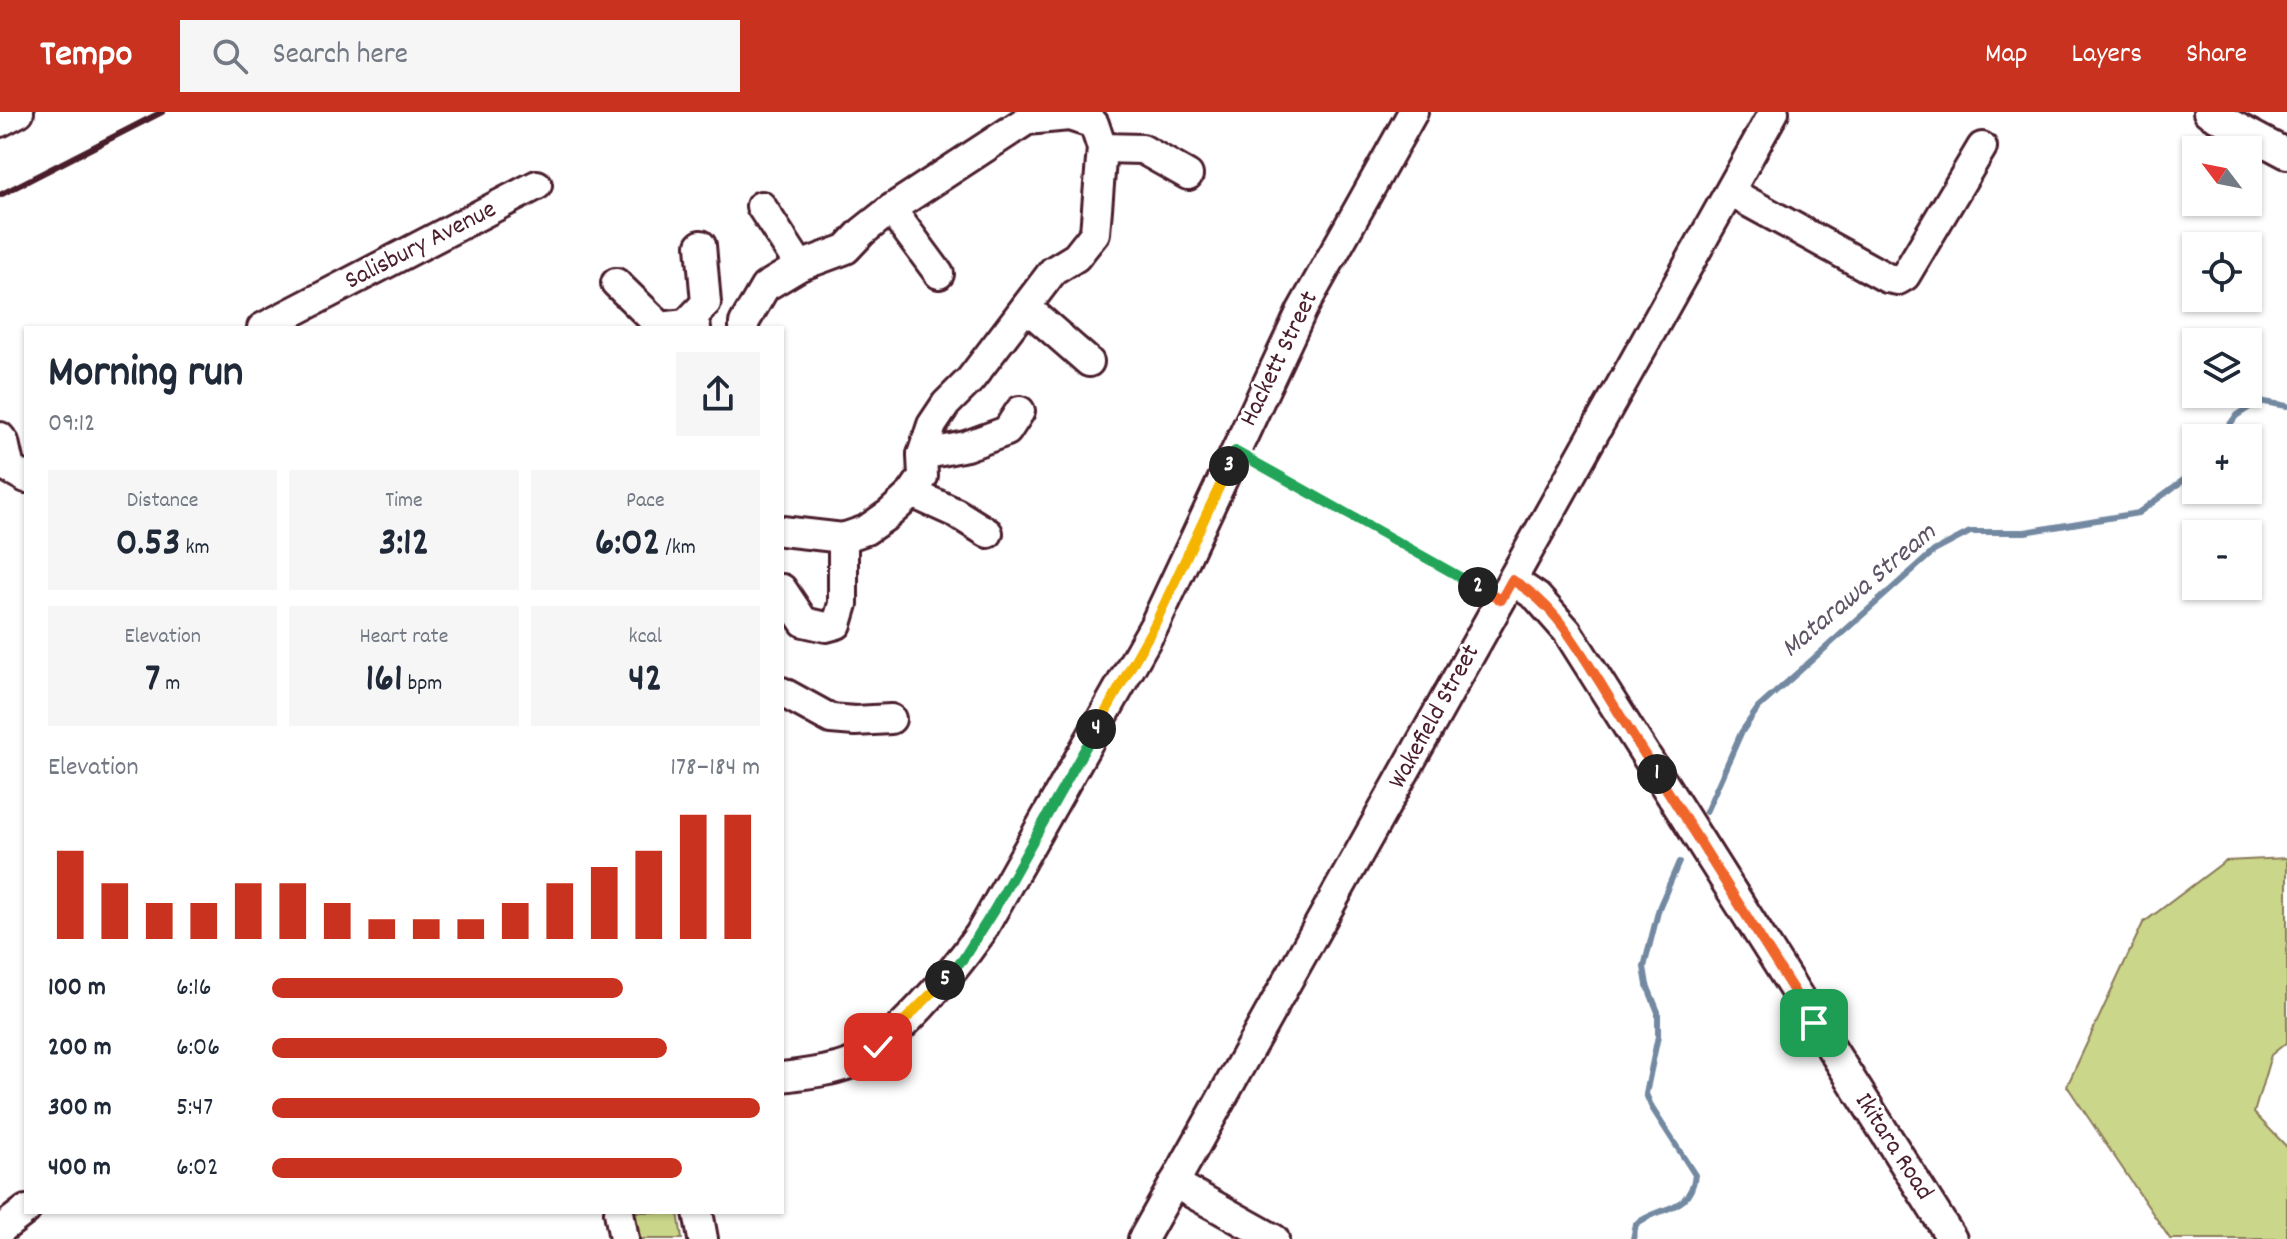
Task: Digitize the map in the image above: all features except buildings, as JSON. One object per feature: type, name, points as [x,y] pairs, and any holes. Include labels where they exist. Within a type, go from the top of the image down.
[{"type":"street","points":[[0,122],[19,112]]},
{"type":"street","name":"Hackett Street","points":[[784,1077],[828,1070],[863,1058],[926,1000],[963,959],[994,910],[1154,626],[1302,310],[1413,112]]},
{"type":"street","name":"Wakefield Street","points":[[1143,1239],[1774,112]]},
{"type":"street","points":[[2208,112],[2287,154]]},
{"type":"street","points":[[744,326],[765,287],[800,266],[846,249],[891,209],[1027,120],[1069,116],[1101,128],[1188,175]]},
{"type":"street","points":[[784,531],[843,538],[866,530],[912,493],[923,477],[922,455],[932,425],[946,404],[970,380],[1053,271],[1076,257],[1095,233],[1100,198],[1101,128]]},
{"type":"street","points":[[1730,192],[1887,278],[1898,280],[1905,276],[1982,147]]},
{"type":"street","name":"Salisbury Avenue","points":[[266,326],[537,185]]},
{"type":"street","points":[[761,206],[800,266]]},
{"type":"street","points":[[891,209],[939,274]]},
{"type":"street","points":[[691,326],[706,303],[701,245]]},
{"type":"street","points":[[616,283],[660,326]]},
{"type":"street","points":[[1026,307],[1089,362]]},
{"type":"street","points":[[922,455],[966,446],[1007,431],[1020,411]]},
{"type":"street","points":[[0,437],[16,467]]},
{"type":"street","points":[[912,493],[956,513],[988,533]]},
{"type":"street","points":[[784,592],[804,622],[826,627],[837,624],[843,604],[843,538]]},
{"type":"street","name":"Ikitara Road","points":[[1506,590],[1537,597],[1567,631],[1952,1239]]},
{"type":"street","points":[[784,693],[831,719],[891,719]]},
{"type":"street","points":[[1174,1183],[1274,1239]]},
{"type":"street","points":[[0,1230],[24,1212]]},
{"type":"street","points":[[619,1214],[624,1239]]},
{"type":"street","points":[[698,1214],[703,1239]]},
{"type":"path","points":[[1235,451],[1506,590]]},
{"type":"green space","points":[[2287,858],[2287,1042],[2271,1055],[2254,1113],[2287,1147],[2287,1239],[2170,1239],[2067,1086],[2143,923],[2225,861]]},
{"type":"green space","points":[[621,1214],[678,1214],[682,1239],[626,1239]]},
{"type":"waterway","name":"Matarawa Stream","points":[[2230,424],[2236,416],[2259,401],[2287,406]]},
{"type":"waterway","name":"Matarawa Stream","points":[[1706,812],[1741,733],[1758,708],[1934,551],[1970,532],[2025,532],[2138,513],[2182,481]]},
{"type":"waterway","name":"Matarawa Stream","points":[[1633,1239],[1636,1224],[1673,1207],[1687,1196],[1695,1175],[1646,1094],[1658,1036],[1658,1012],[1647,985],[1644,967],[1659,908],[1679,862]]},
{"type":"railway","points":[[0,195],[162,112]]},
{"type":"route","points":[[878,1047],[963,959],[994,910],[1154,626],[1235,451],[1501,600],[1512,580],[1537,597],[1567,631],[1814,1023]]}]
